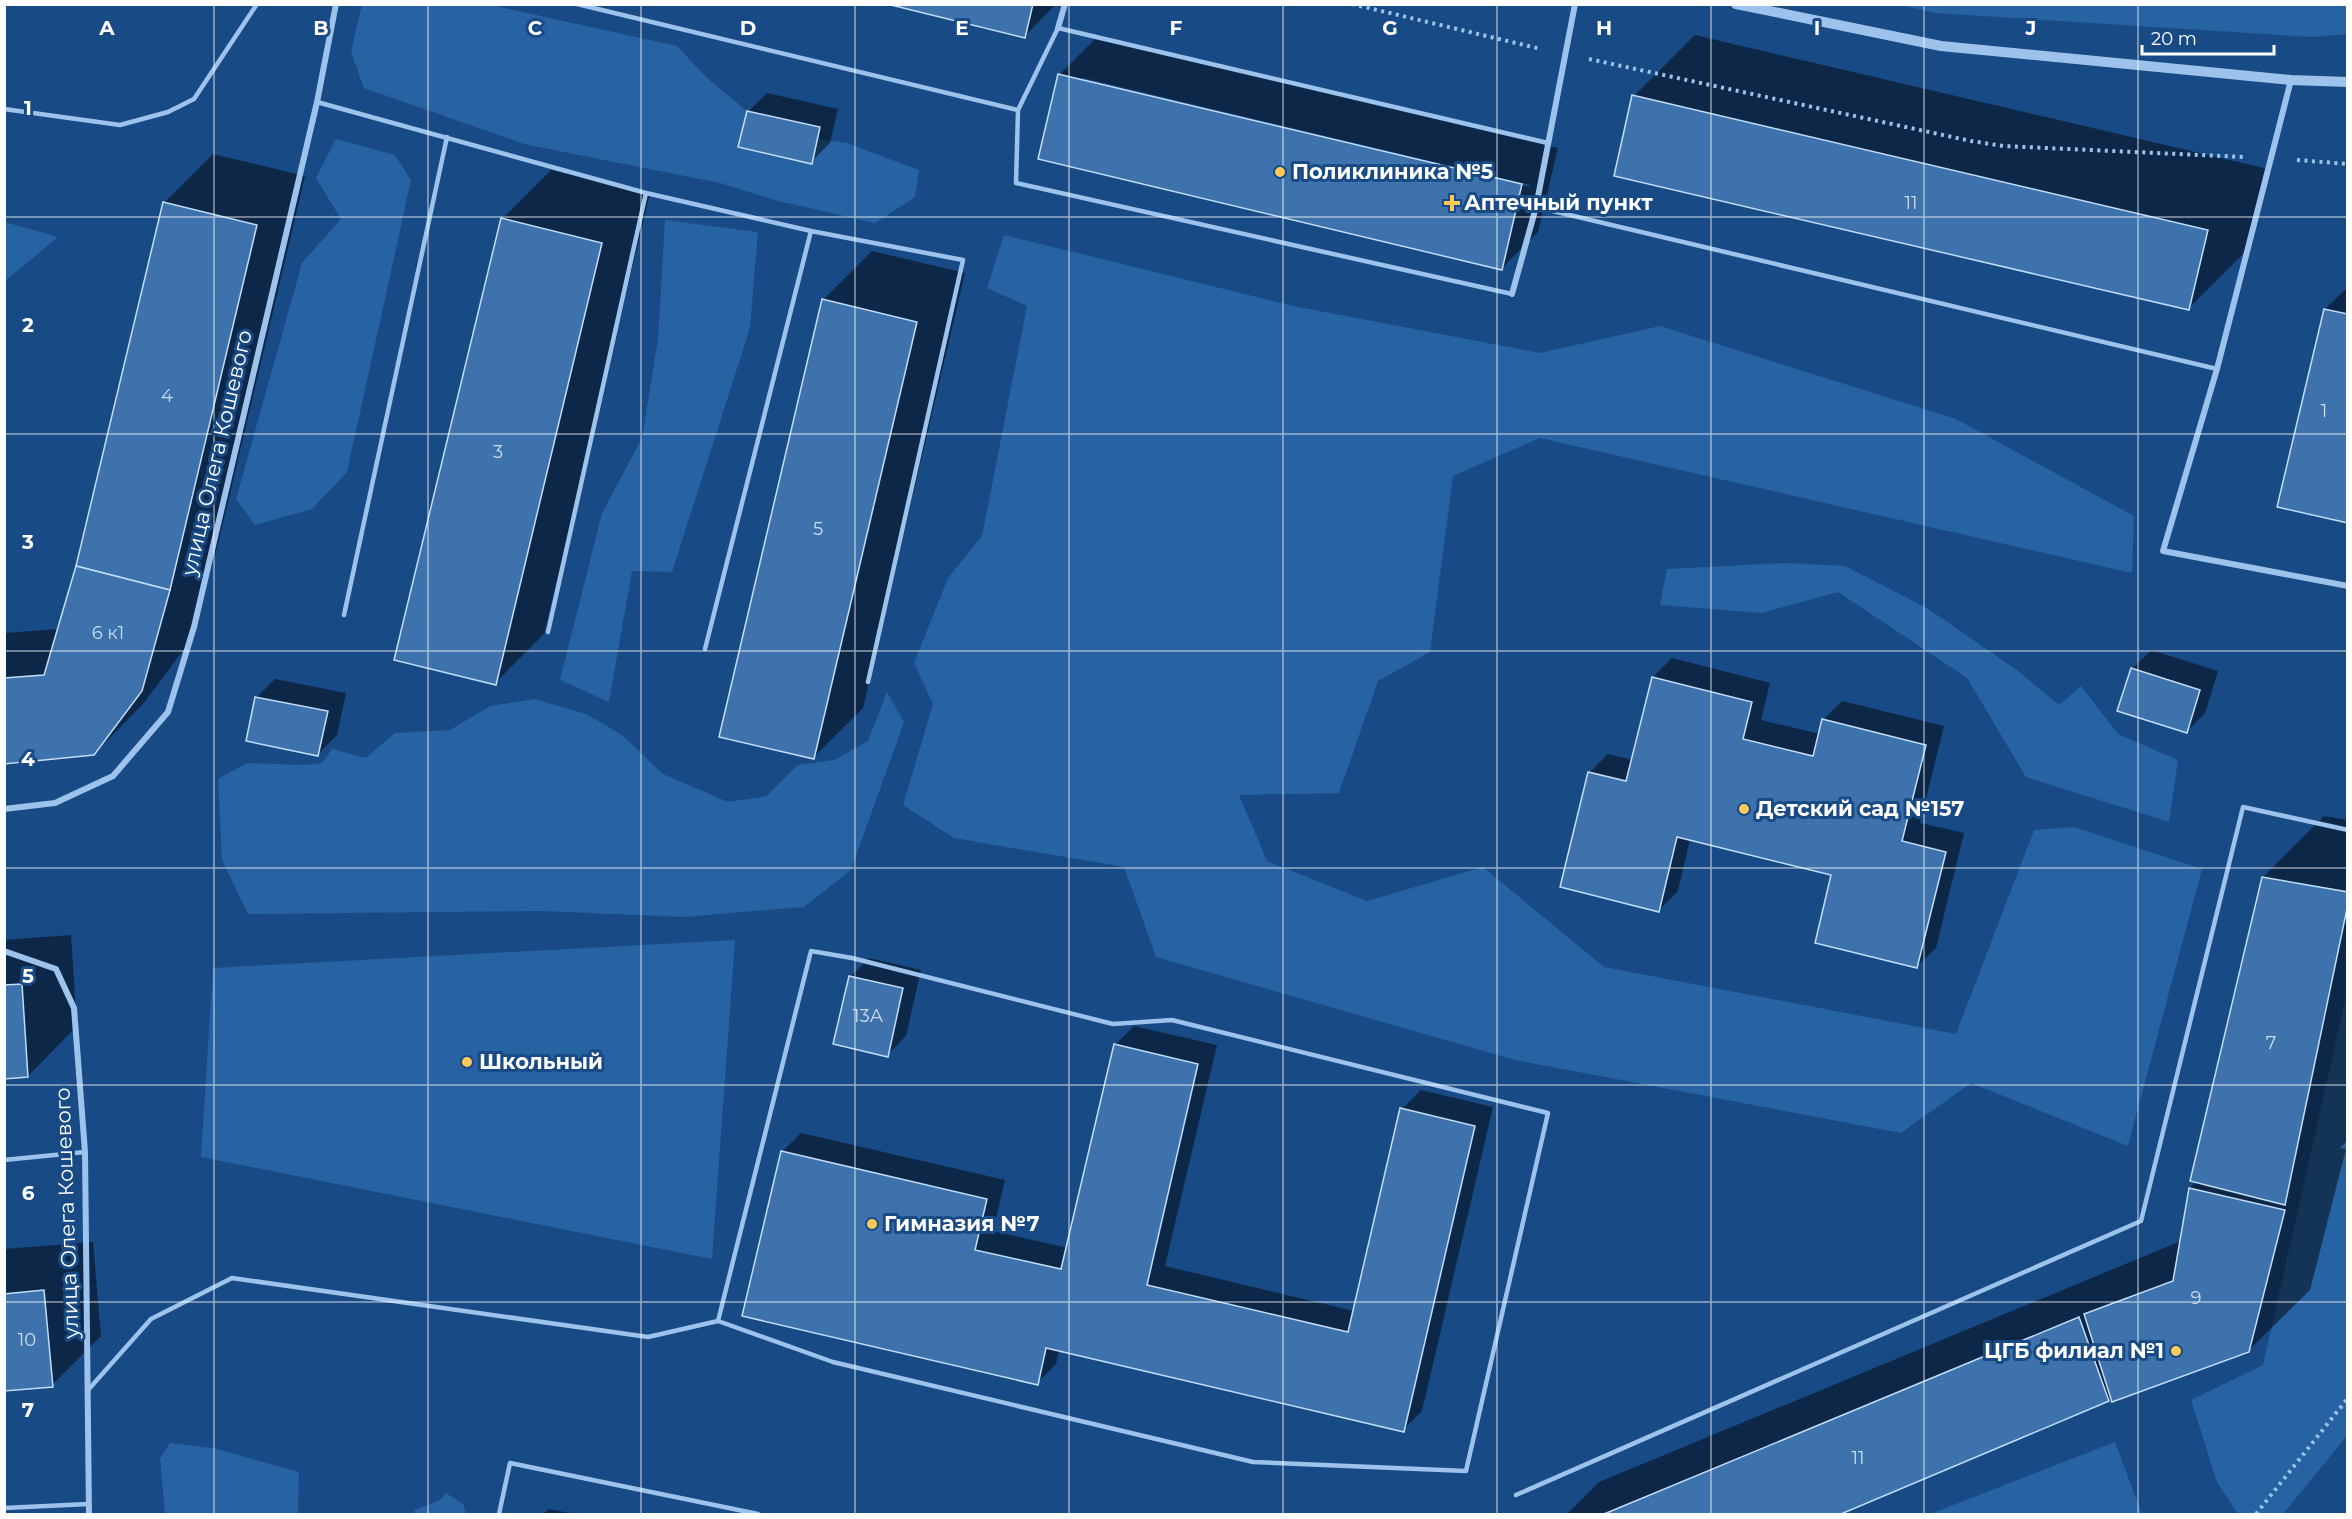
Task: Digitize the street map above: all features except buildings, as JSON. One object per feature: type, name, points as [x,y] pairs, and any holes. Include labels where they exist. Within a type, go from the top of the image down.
[{"type":"street","name":"улица Олега Кошевого","points":[[4,809],[55,802],[113,776],[168,712],[194,627],[317,102],[336,4]]},
{"type":"street","points":[[1058,28],[1065,4]]},
{"type":"street","points":[[1512,294],[1536,207],[1563,54],[1575,4]]},
{"type":"street","points":[[1736,4],[1941,46],[2291,80],[2348,82]]},
{"type":"street","points":[[2291,80],[2217,369],[2163,551],[2348,586]]},
{"type":"street","name":"улица Олега Кошевого","points":[[4,951],[56,969],[74,1008],[85,1152],[89,1515]]},
{"type":"lane","points":[[4,110],[120,125],[168,112],[194,99],[257,4]]},
{"type":"lane","points":[[576,4],[1018,110]]},
{"type":"lane","points":[[1512,294],[1016,183],[1018,110],[1058,28],[1548,143]]},
{"type":"lane","points":[[317,102],[646,193],[812,231],[963,260],[868,682]]},
{"type":"lane","points":[[344,615],[447,137]]},
{"type":"lane","points":[[548,632],[646,193]]},
{"type":"lane","points":[[1536,207],[2217,369]]},
{"type":"lane","points":[[705,649],[812,231]]},
{"type":"lane","points":[[1516,1495],[2141,1221],[2243,807],[2348,830]]},
{"type":"lane","points":[[88,1390],[151,1319],[232,1278],[648,1337],[718,1321],[833,1362],[1253,1462],[1466,1471],[1548,1113],[1172,1020],[1113,1024],[852,957],[811,951],[718,1321]]},
{"type":"lane","points":[[4,1160],[85,1152]]},
{"type":"lane","points":[[498,1515],[510,1463],[758,1515]]},
{"type":"lane","points":[[4,1508],[88,1504]]},
{"type":"path","points":[[1352,4],[1563,54],[1971,141],[2003,146],[2271,158],[2348,164]]},
{"type":"path","points":[[2256,1515],[2348,1398]]},
{"type":"shaded area","points":[[362,4],[491,5],[677,46],[707,78],[747,111],[739,147],[812,164],[817,139],[847,143],[919,170],[915,197],[875,223],[774,200],[720,183],[524,144],[364,88],[351,52]]},
{"type":"shaded area","points":[[1900,5],[2347,5],[2347,34],[2311,37],[1935,13]]},
{"type":"shaded area","points":[[336,139],[395,155],[411,180],[347,472],[312,509],[255,525],[236,499],[302,263],[341,219],[316,178]]},
{"type":"shaded area","points":[[665,220],[758,232],[750,328],[672,572],[632,571],[609,702],[560,680],[602,513],[642,438],[658,339]]},
{"type":"shaded area","points":[[4,222],[58,237],[5,281]]},
{"type":"shaded area","points":[[1004,235],[1293,306],[1540,353],[1660,326],[1956,419],[2134,516],[2132,573],[1540,438],[1453,476],[1430,652],[1378,681],[1339,793],[1239,795],[1267,861],[1367,901],[1483,867],[1604,967],[1956,1034],[2034,830],[2074,827],[2202,869],[2128,1146],[1971,1083],[1901,1133],[1515,1060],[1156,957],[1124,867],[954,838],[903,805],[933,704],[914,663],[948,578],[982,536],[1027,306],[987,288]]},
{"type":"shaded area","points":[[1785,563],[1845,566],[1927,608],[2018,671],[2059,705],[2081,686],[2118,734],[2178,760],[2169,822],[2026,777],[1967,678],[1838,592],[1762,613],[1660,605],[1667,569]]},
{"type":"shaded area","points":[[887,692],[904,722],[851,870],[804,907],[685,917],[541,911],[248,914],[222,860],[218,779],[247,763],[305,765],[322,763],[332,749],[366,758],[395,733],[450,730],[490,706],[535,699],[586,714],[622,735],[663,774],[728,802],[767,796],[798,765],[835,760],[868,741]]},
{"type":"shaded area","name":"Школьный","points":[[735,940],[712,1259],[201,1157],[213,968]]},
{"type":"shaded area","points":[[2347,992],[2347,1436],[2283,1514],[2238,1514],[2217,1482],[2191,1400],[2263,1365]]},
{"type":"shaded area","points":[[2115,1442],[2142,1514],[1930,1514]]},
{"type":"shaded area","points":[[170,1443],[213,1448],[299,1472],[298,1514],[165,1514],[160,1459]]},
{"type":"shaded area","points":[[446,1493],[463,1504],[466,1514],[414,1514],[415,1510],[440,1500]]},
{"type":"place","name":"Поликлиника №5","points":[[1280,172]]},
{"type":"place","name":"Аптечный пункт","points":[[1452,203]]},
{"type":"place","name":"Детский сад №157","points":[[1744,809]]},
{"type":"place","name":"Школьный","points":[[467,1062]]},
{"type":"place","name":"Гимназия №7","points":[[872,1224]]},
{"type":"place","name":"ЦГБ филиал №1","points":[[2176,1351]]}]
